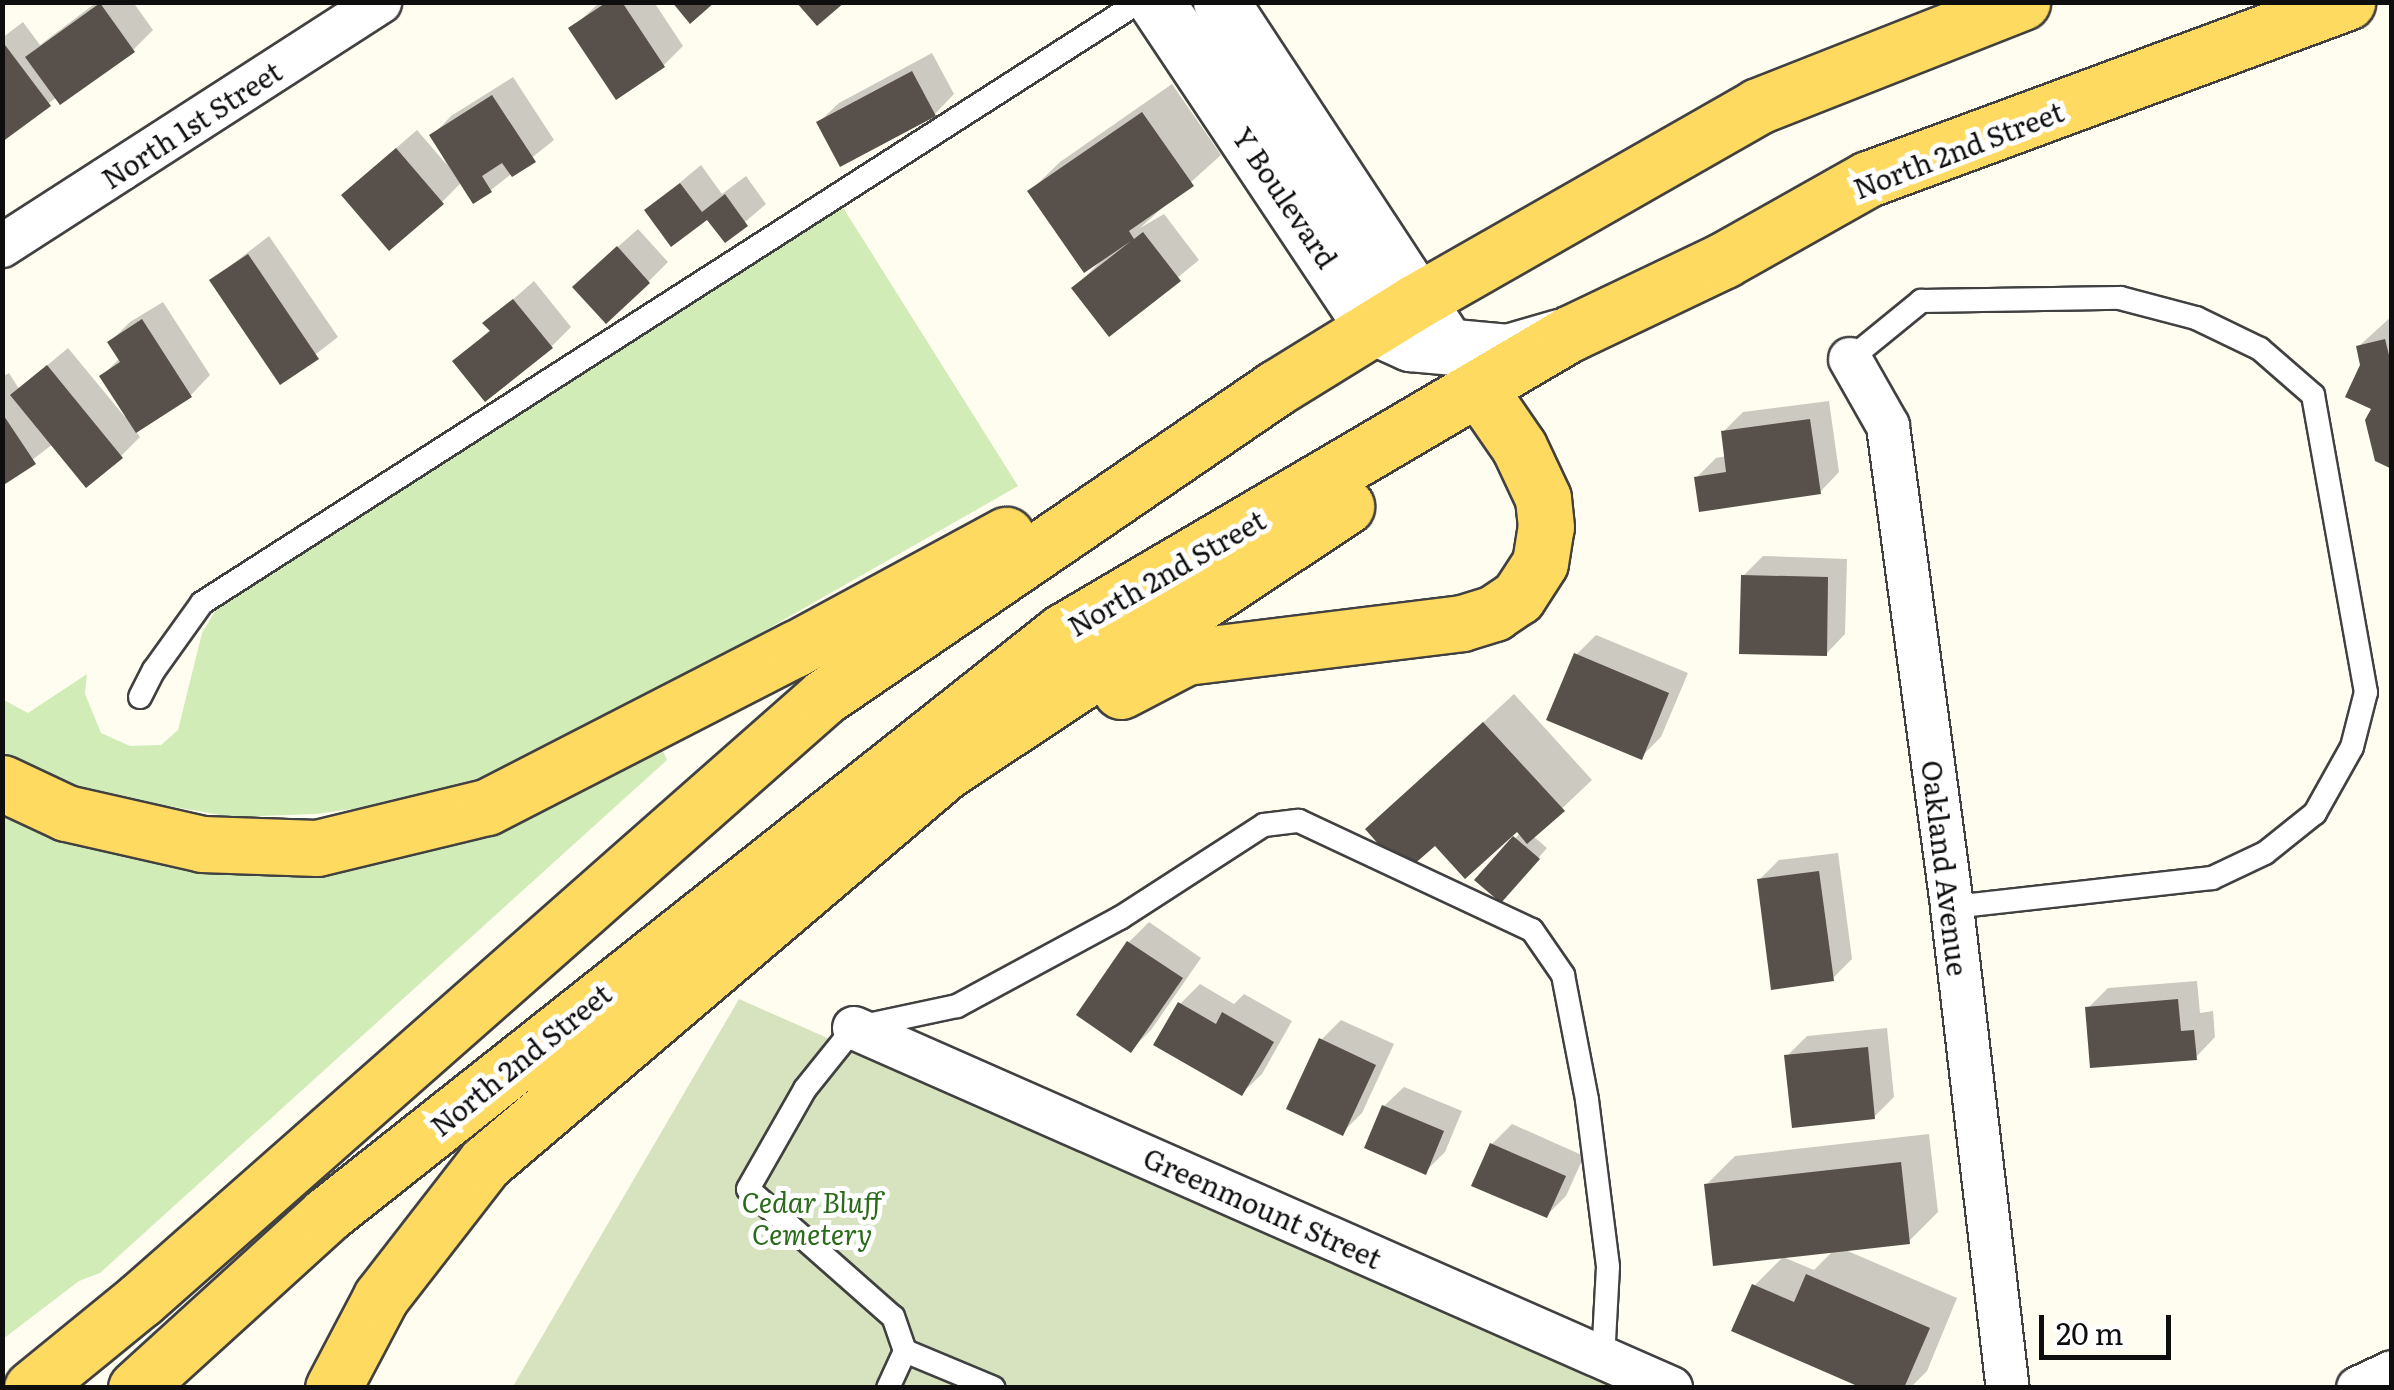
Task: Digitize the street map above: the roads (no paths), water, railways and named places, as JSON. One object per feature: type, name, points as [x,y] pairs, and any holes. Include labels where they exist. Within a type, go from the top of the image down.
[{"type":"main road","points":[[32,1388],[140,1300],[824,696],[1276,388],[1394,314],[1758,106],[2022,2]]},
{"type":"main road","name":"North 2nd Street","points":[[155,1371],[356,1191],[1062,632],[1463,368],[1569,334],[1724,260],[1868,179],[2347,2]]},
{"type":"main road","points":[[333,1388],[381,1296],[485,1164],[946,771],[1407,466],[1463,368],[1519,447],[1543,498],[1546,527],[1540,564],[1518,597],[1494,613],[1462,623],[1186,658],[1147,675],[854,853]]},
{"type":"main road","points":[[2,783],[66,813],[202,844],[317,848],[487,806],[795,649],[1276,388]]},
{"type":"street","name":"North 1st Street","points":[[2,246],[380,2]]},
{"type":"street","name":"Y Boulevard","points":[[1156,2],[1394,314],[1463,368]]},
{"type":"street","name":"Y Boulevard","points":[[1221,2],[1394,314]]},
{"type":"street","name":"Oakland Avenue","points":[[1850,359],[1888,426],[1952,907],[2008,1388]]},
{"type":"street","name":"Greenmount Street","points":[[854,1028],[1671,1388]]},
{"type":"street","points":[[2358,1388],[2392,1372]]},
{"type":"lane","points":[[140,697],[202,603],[1139,2]]},
{"type":"lane","points":[[1850,359],[1922,301],[2120,298],[2196,318],[2260,349],[2313,395],[2366,692],[2352,746],[2315,813],[2265,853],[2212,878],[1952,907]]},
{"type":"lane","points":[[888,1388],[905,1350],[893,1317],[748,1189],[805,1088],[854,1028],[957,1006],[1120,918],[1264,825],[1299,820],[1532,930],[1564,975],[1586,1100],[1608,1266],[1603,1358]]},
{"type":"lane","points":[[905,1350],[994,1388]]},
{"type":"park label","name":"Cedar Bluff Cemetery","points":[[812,1217]]}]
